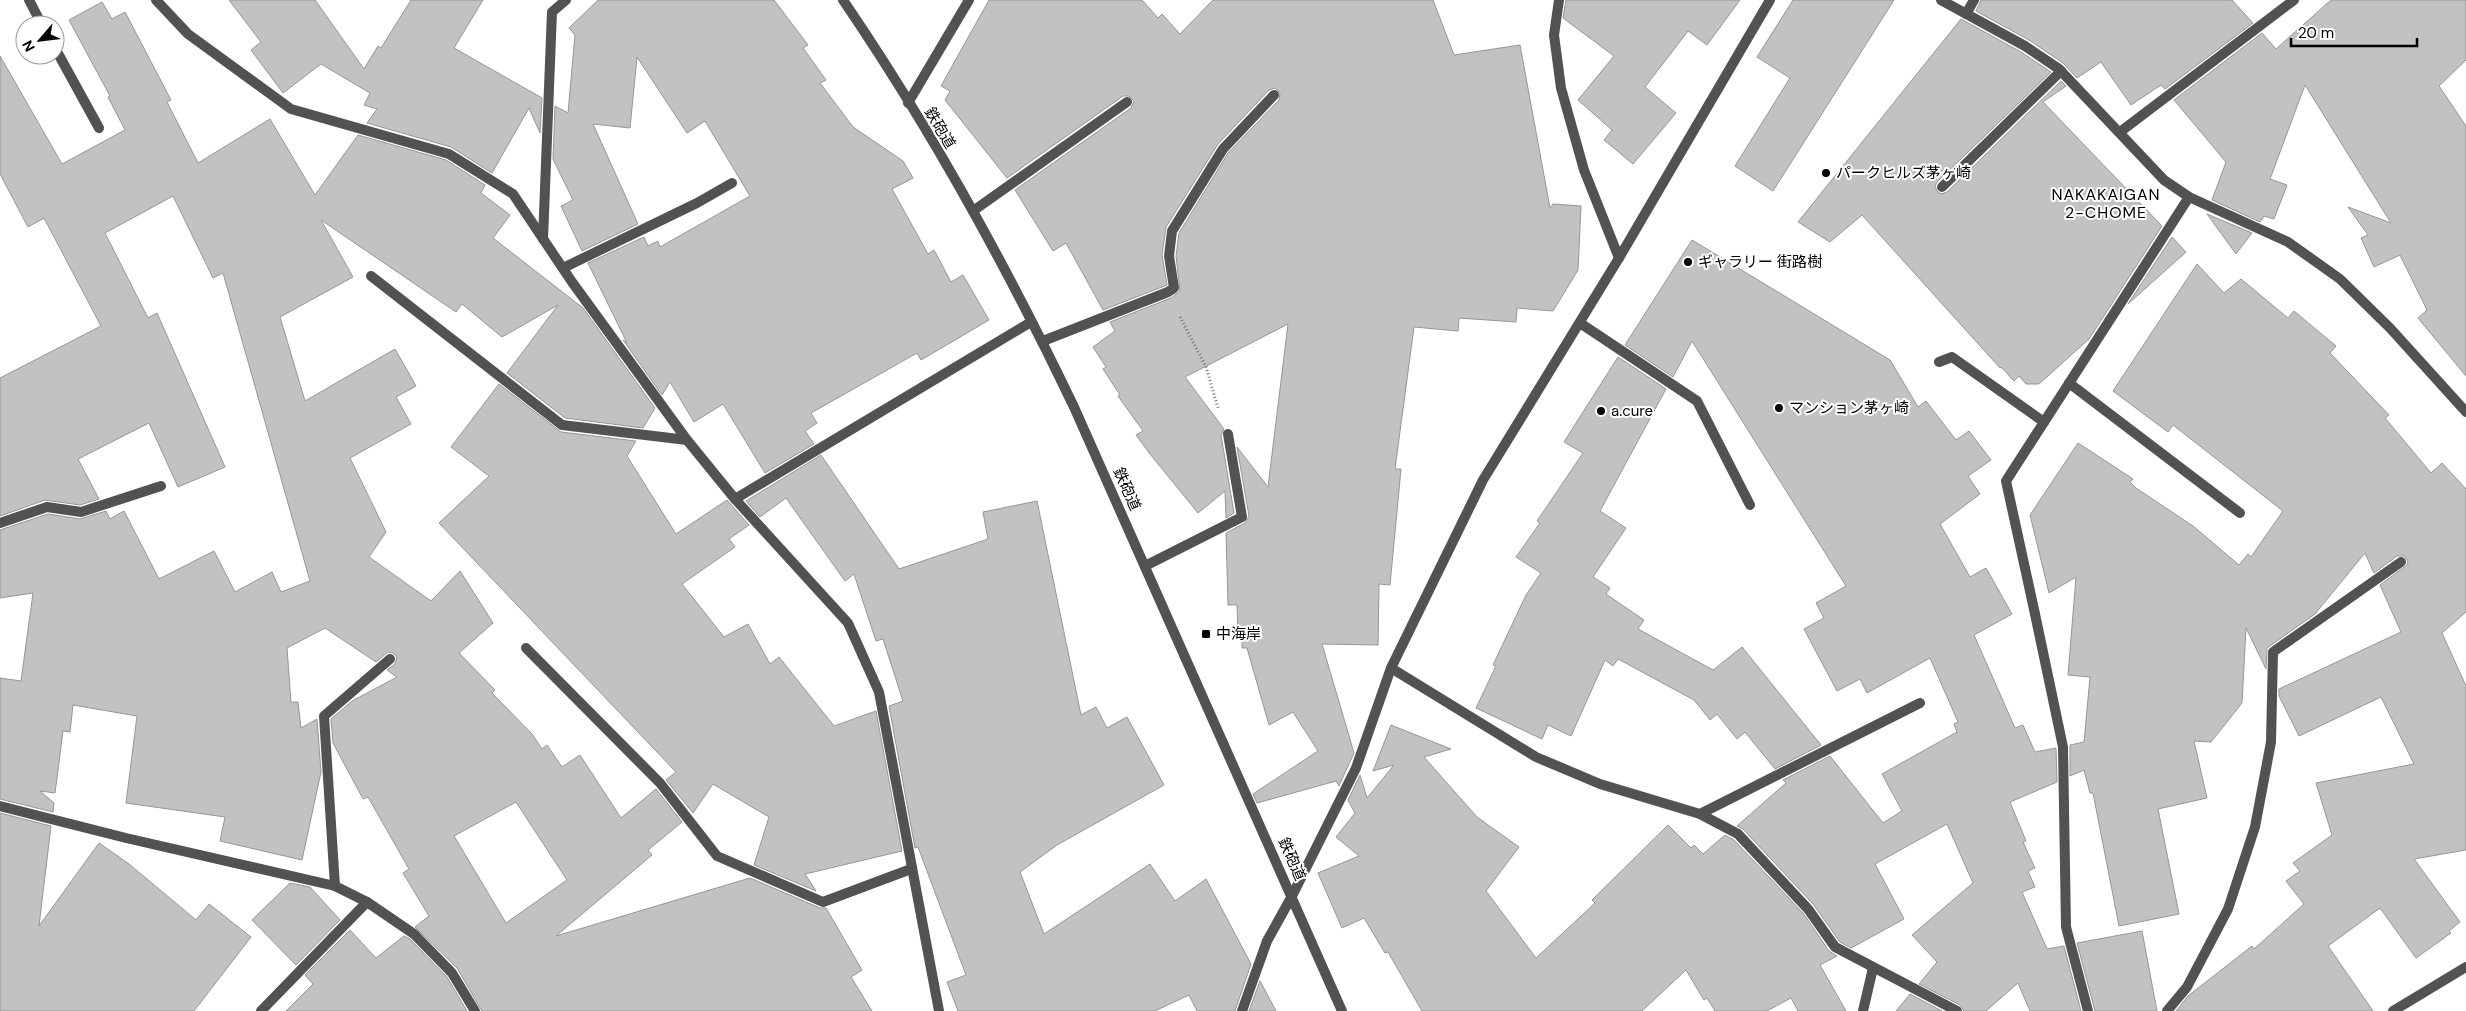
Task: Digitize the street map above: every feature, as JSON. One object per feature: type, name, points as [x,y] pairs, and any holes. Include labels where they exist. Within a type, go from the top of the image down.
[{"type":"street","points":[[29,0],[37,15]]},
{"type":"street","points":[[156,0],[188,34],[291,109],[449,154],[513,194],[543,240],[687,440],[736,499],[848,623],[879,692],[939,1011]]},
{"type":"street","points":[[543,240],[552,12],[566,0]]},
{"type":"street","name":"鉄砲道","points":[[843,0],[908,102],[973,211],[1031,322],[1043,341],[1342,1011]]},
{"type":"street","points":[[908,102],[970,0]]},
{"type":"street","points":[[1559,0],[1554,35],[1561,88],[1584,170],[1619,258]]},
{"type":"street","points":[[1242,1011],[1267,941],[1292,896],[1356,768],[1391,668],[1483,480],[1619,258],[1770,0]]},
{"type":"street","points":[[1941,0],[2025,46],[2061,71],[2164,180],[2189,197],[2288,242],[2340,279],[2390,328],[2466,412]]},
{"type":"street","points":[[1966,14],[1974,0]]},
{"type":"street","points":[[2120,132],[2294,0]]},
{"type":"street","points":[[64,65],[99,128]]},
{"type":"street","points":[[1942,187],[2061,71]]},
{"type":"street","points":[[1043,341],[1174,288],[1169,256],[1172,231],[1223,149],[1274,95]]},
{"type":"street","points":[[973,211],[1126,102]]},
{"type":"street","points":[[563,268],[697,203],[732,183]]},
{"type":"street","points":[[2088,1011],[2066,926],[2064,747],[2006,481],[2189,197]]},
{"type":"street","points":[[371,276],[562,424],[687,440]]},
{"type":"street","points":[[736,499],[1031,322]]},
{"type":"street","points":[[1580,323],[1697,401],[1750,505]]},
{"type":"street","points":[[1939,362],[1952,357],[2044,422]]},
{"type":"street","points":[[2069,383],[2240,513]]},
{"type":"street","points":[[1144,566],[1242,517],[1228,434]]},
{"type":"street","points":[[0,522],[47,507],[81,512],[161,486]]},
{"type":"street","points":[[2167,1011],[2187,986],[2228,909],[2255,827],[2272,742],[2273,652],[2401,562]]},
{"type":"street","points":[[526,648],[660,783],[717,856],[822,902],[911,869]]},
{"type":"street","points":[[335,886],[324,716],[390,658]]},
{"type":"street","points":[[1391,668],[1536,756],[1600,784],[1700,814],[1738,834],[1808,909],[1836,948],[1957,1011]]},
{"type":"street","points":[[1700,814],[1920,703]]},
{"type":"street","points":[[0,806],[136,841],[335,886],[367,902],[420,941],[452,973],[475,1011]]},
{"type":"street","points":[[261,1011],[367,902]]},
{"type":"street","points":[[2393,1011],[2466,967]]},
{"type":"street","points":[[1863,1011],[1873,968]]},
{"type":"path","points":[[1168,292],[1206,367],[1220,418],[1228,434]]},
{"type":"building","points":[[229,0],[315,0],[364,69],[378,46],[381,48],[411,0],[483,0],[454,48],[542,98],[540,133],[529,108],[492,173],[451,147],[367,123],[377,109],[364,105],[370,93],[321,64],[283,93],[251,50],[261,42]]},
{"type":"building","points":[[598,0],[774,0],[808,45],[803,48],[826,80],[820,83],[853,127],[903,161],[913,178],[892,189],[928,254],[934,250],[951,282],[963,275],[989,320],[921,360],[917,353],[811,413],[817,423],[805,431],[814,444],[765,473],[723,404],[694,422],[670,382],[662,395],[623,340],[627,343],[588,263],[644,237],[648,246],[658,241],[660,247],[750,196],[705,121],[687,133],[637,57],[630,128],[593,124],[638,224],[582,251],[561,206],[573,200],[553,159],[555,106],[568,113],[575,35],[569,28]]},
{"type":"building","points":[[989,0],[1142,0],[1158,18],[1162,14],[1180,34],[1213,0],[1433,0],[1454,55],[1520,45],[1550,208],[1553,204],[1581,206],[1578,270],[1553,311],[1517,308],[1516,322],[1459,318],[1458,331],[1414,327],[1395,469],[1401,469],[1390,585],[1379,584],[1378,645],[1322,644],[1354,753],[1339,786],[1336,781],[1257,803],[1253,794],[1318,751],[1293,712],[1269,725],[1247,648],[1242,648],[1242,632],[1238,633],[1237,605],[1228,605],[1226,533],[1245,523],[1249,516],[1237,447],[1268,487],[1288,324],[1185,377],[1224,429],[1221,435],[1234,513],[1226,518],[1225,491],[1198,513],[1150,454],[1136,435],[1143,431],[1118,396],[1120,395],[1103,369],[1106,367],[1093,347],[1115,331],[1110,322],[1171,298],[1180,291],[1176,256],[1179,233],[1228,153],[1279,100],[1280,93],[1275,88],[1269,90],[1218,144],[1166,227],[1162,255],[1167,285],[1103,310],[1066,243],[1053,251],[1015,190],[1131,108],[1134,101],[1129,96],[1123,96],[1007,178],[945,100],[950,91],[941,86]]},
{"type":"building","points":[[1566,0],[1740,0],[1707,45],[1688,31],[1645,87],[1676,113],[1633,164],[1604,140],[1612,130],[1578,100],[1614,56],[1563,18]]},
{"type":"building","points":[[1793,0],[1894,0],[1773,191],[1735,166],[1790,78],[1757,57]]},
{"type":"building","points":[[1981,0],[2232,0],[2253,23],[2165,89],[2161,85],[2131,105],[2101,62],[2077,78],[2063,63],[2029,40],[1976,11]]},
{"type":"building","points":[[2331,0],[2466,0],[2466,60],[2439,86],[2466,126],[2466,376],[2418,318],[2427,310],[2400,255],[2374,267],[2361,238],[2368,235],[2348,207],[2391,223],[2305,85],[2270,179],[2287,185],[2274,219],[2264,216],[2260,222],[2212,200],[2226,162],[2174,100],[2262,33],[2276,49]]},
{"type":"building","points":[[102,2],[112,19],[125,12],[171,100],[167,102],[198,163],[270,119],[315,195],[358,135],[446,160],[485,185],[481,193],[510,215],[493,238],[583,308],[655,408],[643,428],[565,418],[507,373],[558,305],[502,337],[462,304],[456,312],[321,220],[353,277],[280,317],[305,401],[395,349],[416,386],[396,397],[411,424],[350,458],[386,532],[369,557],[431,601],[460,571],[493,623],[459,653],[495,690],[492,693],[532,734],[542,749],[547,745],[562,767],[580,755],[621,818],[656,789],[682,822],[648,850],[652,855],[556,936],[750,878],[820,908],[826,908],[862,970],[851,977],[872,1011],[482,1011],[457,968],[415,927],[429,916],[403,873],[409,869],[368,797],[363,799],[333,743],[331,719],[352,701],[397,677],[387,670],[395,664],[397,657],[393,653],[388,652],[376,662],[325,628],[287,648],[291,702],[298,702],[301,728],[317,719],[321,772],[302,860],[220,841],[225,817],[126,803],[137,716],[73,705],[70,732],[63,731],[55,793],[40,791],[54,803],[53,812],[0,799],[0,678],[21,681],[33,593],[0,598],[0,530],[48,514],[80,519],[106,511],[110,519],[124,511],[159,579],[214,551],[235,592],[272,572],[281,592],[310,581],[223,273],[213,278],[173,196],[105,233],[148,318],[157,313],[225,467],[178,487],[149,423],[78,459],[99,499],[80,505],[45,500],[0,516],[0,378],[101,326],[44,218],[28,227],[0,174],[0,56],[62,164],[125,130],[108,97],[110,96],[69,20]],"holes":[[[516,802],[567,880],[506,923],[454,836]]]},
{"type":"building","points":[[1961,19],[2021,52],[2051,72],[1937,182],[1935,186],[1937,191],[1941,194],[1947,192],[2061,81],[2066,86],[2043,102],[2162,226],[2089,339],[2039,384],[2026,384],[2019,376],[2014,381],[2000,368],[1862,215],[1830,242],[1798,222]]},
{"type":"building","points":[[2207,214],[2252,233],[2236,254]]},
{"type":"building","points":[[2172,237],[2186,252],[2128,304]]},
{"type":"building","points":[[1692,240],[1890,360],[1918,407],[1926,401],[1956,440],[1969,431],[1991,460],[1968,476],[1980,494],[1940,524],[1970,577],[1986,568],[2012,614],[1974,635],[2015,728],[2023,725],[2035,752],[2056,748],[2057,782],[2010,802],[2026,841],[2023,842],[2035,868],[2028,871],[2035,887],[2022,892],[2047,949],[2064,946],[2081,1011],[2030,1011],[2018,983],[1986,1011],[1964,1011],[1960,1005],[1919,984],[1937,962],[1912,935],[1973,883],[1947,824],[1875,864],[1904,919],[1851,948],[1840,942],[1813,904],[1743,829],[1737,826],[1786,783],[1783,780],[1830,756],[1883,823],[1902,811],[1882,774],[1957,732],[1954,724],[1958,722],[1930,658],[1867,693],[1860,679],[1837,691],[1804,629],[1824,618],[1816,603],[1846,586],[1692,341],[1673,377],[1625,345]]},
{"type":"building","points":[[2197,264],[2224,293],[2241,279],[2288,318],[2294,311],[2336,346],[2330,353],[2389,415],[2385,418],[2431,473],[2442,463],[2466,489],[2466,612],[2442,633],[2466,686],[2466,850],[2414,859],[2460,922],[2449,931],[2451,933],[2416,958],[2380,908],[2328,946],[2373,1011],[2176,1011],[2188,996],[2252,946],[2254,949],[2304,904],[2286,881],[2300,871],[2293,863],[2332,835],[2316,783],[2414,764],[2381,697],[2299,736],[2279,696],[2279,689],[2401,632],[2380,585],[2407,565],[2408,561],[2404,556],[2397,556],[2374,573],[2365,553],[2315,614],[2267,648],[2266,669],[2246,628],[2242,703],[2211,742],[2194,741],[2207,798],[2158,809],[2179,914],[2119,926],[2093,793],[2090,793],[2084,770],[2070,776],[2070,745],[2084,742],[2090,677],[2068,675],[2076,577],[2049,593],[2030,515],[2078,443],[2133,479],[2130,482],[2136,488],[2193,526],[2239,565],[2248,554],[2251,557],[2283,511],[2173,425],[2168,432],[2113,391]]},
{"type":"building","points":[[1618,357],[1666,389],[1600,511],[1626,528],[1593,577],[1610,588],[1606,594],[1644,620],[1638,629],[1713,670],[1742,647],[1821,745],[1775,769],[1745,732],[1737,739],[1717,714],[1710,720],[1694,700],[1618,659],[1613,666],[1605,660],[1571,736],[1548,725],[1542,739],[1476,708],[1496,666],[1493,665],[1526,595],[1541,573],[1516,557],[1540,523],[1537,521],[1583,453],[1564,442]]},
{"type":"building","points":[[499,384],[561,432],[636,441],[627,456],[676,534],[727,500],[749,525],[729,539],[735,547],[682,584],[724,637],[748,624],[770,664],[779,657],[834,726],[876,711],[902,851],[805,874],[816,891],[754,865],[769,817],[713,784],[693,813],[666,780],[676,772],[439,523],[489,476],[451,447]]},
{"type":"building","points":[[821,455],[899,569],[988,539],[983,512],[1037,501],[1081,715],[1096,707],[1107,728],[1127,717],[1164,785],[1057,845],[1020,872],[1044,934],[1150,864],[1175,901],[1206,879],[1251,964],[1235,1011],[1197,1011],[1189,995],[1155,1011],[958,1011],[947,982],[966,975],[918,847],[915,848],[889,706],[903,701],[883,639],[876,641],[854,574],[845,581],[786,498],[760,517],[746,501]]},
{"type":"building","points":[[1391,725],[1451,749],[1424,757],[1477,817],[1519,847],[1486,891],[1536,958],[1595,903],[1592,900],[1668,825],[1691,848],[1694,845],[1703,854],[1725,835],[1734,840],[1803,913],[1829,951],[1837,956],[1820,965],[1846,1011],[1798,1011],[1791,998],[1767,1011],[1715,1011],[1707,998],[1704,1000],[1686,970],[1642,1011],[1422,1011],[1388,952],[1385,953],[1364,918],[1342,928],[1318,873],[1359,856],[1336,837],[1355,813],[1348,800],[1360,775],[1367,798],[1394,765],[1373,771]]},
{"type":"building","points":[[0,813],[51,826],[39,926],[99,843],[129,864],[196,920],[209,904],[251,937],[194,1011],[0,1011]]},
{"type":"building","points":[[290,883],[310,887],[340,920],[296,965],[252,920]]},
{"type":"building","points":[[350,930],[376,958],[404,936],[410,939],[447,977],[467,1011],[286,1011],[313,984],[305,975]]},
{"type":"building","points":[[2142,931],[2157,1011],[2095,1011],[2077,943]]},
{"type":"building","points":[[1260,981],[1276,1011],[1249,1011]]},
{"type":"building","points":[[1910,994],[1942,1011],[1896,1011]]},
{"type":"place","name":"パークヒルズ茅ヶ崎","points":[[1826,173]]},
{"type":"place","name":"ギャラリー 街路樹","points":[[1688,262]]},
{"type":"place","name":"マンション茅ヶ崎","points":[[1779,408]]},
{"type":"place","name":"a.cure","points":[[1601,411]]},
{"type":"place","name":"中海岸","points":[[1206,634]]},
{"type":"district","name":"NAKAKAIGAN 2-CHOME","points":[[2106,203]]}]
